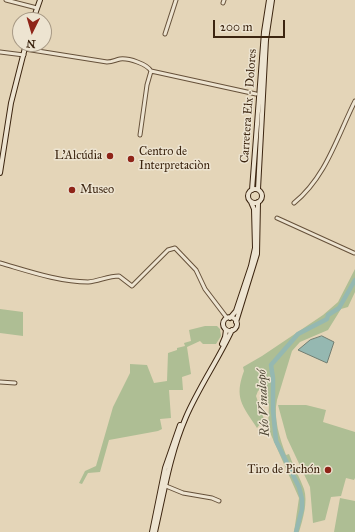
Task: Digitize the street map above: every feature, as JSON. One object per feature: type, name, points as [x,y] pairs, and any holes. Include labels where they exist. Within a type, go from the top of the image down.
[{"type":"main road","points":[[36,12],[40,0]]},
{"type":"main road","name":"Carretera Elx - Dolores","points":[[252,190],[264,32],[269,0]]},
{"type":"main road","name":"Carretera Elx - Dolores","points":[[258,189],[266,40],[272,0]]},
{"type":"main road","points":[[0,173],[11,103],[25,52]]},
{"type":"main road","points":[[258,189],[262,196],[258,202],[257,254],[235,328],[232,330],[189,410],[182,427],[167,474],[153,532],[165,468],[177,432],[187,407],[224,341],[226,330],[223,325],[236,311],[254,256],[254,209],[248,196],[252,190],[258,189]]},
{"type":"main road","points":[[251,202],[258,202]]},
{"type":"main road","points":[[228,318],[236,322]]},
{"type":"main road","points":[[226,330],[232,330]]},
{"type":"street","points":[[6,0],[37,8]]},
{"type":"street","points":[[165,34],[176,0]]},
{"type":"street","points":[[52,51],[107,62],[113,62],[121,59],[138,62],[150,68],[151,71],[256,94]]},
{"type":"street","points":[[0,52],[24,55]]},
{"type":"street","points":[[140,135],[147,85],[151,71]]},
{"type":"street","points":[[294,203],[307,191],[322,170],[339,139],[355,102]]},
{"type":"street","points":[[277,218],[354,253]]},
{"type":"street","points":[[0,263],[54,278],[80,282],[96,281],[119,276],[132,286],[168,250],[174,248],[196,270],[205,289],[228,318]]},
{"type":"street","points":[[0,382],[15,383]]},
{"type":"street","points":[[166,486],[183,493],[212,498],[219,501]]},
{"type":"green space","points":[[355,269],[355,292],[348,307],[341,309],[328,330],[300,342],[292,351],[277,400],[276,414],[282,442],[286,455],[289,454],[305,494],[301,527],[299,532],[294,532],[299,498],[268,428],[269,404],[267,404],[265,385],[258,391],[256,396],[264,419],[257,428],[241,401],[240,388],[244,371],[243,367],[323,315],[338,302]]},
{"type":"green space","points":[[0,309],[23,312],[23,336],[0,333]]},
{"type":"green space","points":[[205,326],[217,326],[220,329],[221,336],[216,344],[203,344],[200,341],[187,347],[191,374],[182,377],[183,390],[169,390],[171,418],[160,419],[162,429],[158,431],[109,440],[100,472],[88,473],[82,484],[79,483],[85,471],[96,466],[113,407],[130,373],[130,364],[147,365],[154,383],[167,381],[168,353],[185,346],[184,343],[191,341],[189,330]]},
{"type":"green space","name":"Tiro de Pichón","points":[[278,405],[306,405],[326,410],[323,422],[355,432],[355,478],[354,480],[346,478],[341,496],[331,497],[325,520],[313,523],[310,487],[287,438]]},
{"type":"green space","points":[[340,498],[355,501],[355,532],[334,532]]},
{"type":"water","points":[[322,336],[334,342],[327,363],[298,350],[310,340]]},
{"type":"waterway","name":"Río Vinalopó","points":[[296,532],[302,509],[302,499],[299,487],[276,441],[271,365],[298,334],[327,319],[328,315],[339,308],[355,280]]},
{"type":"place","name":"L'Alcúdia","points":[[110,156]]},
{"type":"place","name":"Centro de Interpretaciòn","points":[[131,159]]},
{"type":"place","name":"Museo","points":[[72,190]]},
{"type":"place","name":"Tiro de Pichón","points":[[328,470]]}]
